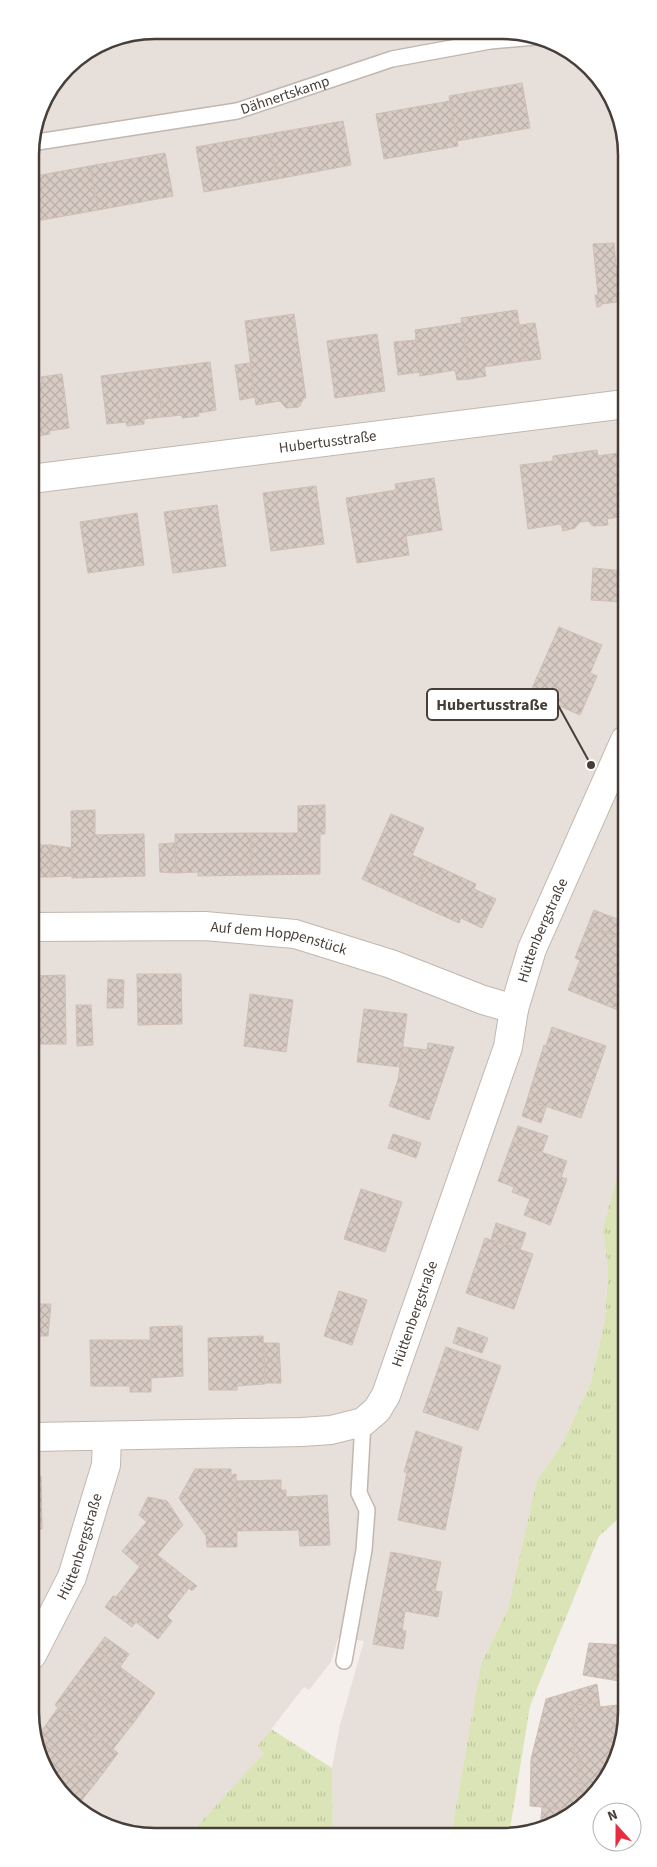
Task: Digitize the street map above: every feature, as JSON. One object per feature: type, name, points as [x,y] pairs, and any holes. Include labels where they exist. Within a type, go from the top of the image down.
[{"type":"street","name":"Hubertusstraße","points":[[39,478],[618,405]]},
{"type":"street","name":"Hüttenbergstraße","points":[[363,1422],[377,1410],[386,1395],[508,1047],[514,1009],[532,949],[618,756]]},
{"type":"street","name":"Auf dem Hoppenstück","points":[[39,927],[205,926],[295,934],[391,964],[483,1000],[514,1009]]},
{"type":"street","points":[[39,1437],[302,1432],[348,1427],[363,1422]]},
{"type":"street","name":"Hüttenbergstraße","points":[[39,1641],[72,1577],[106,1466],[106,1436]]},
{"type":"lane","name":"Dähnertskamp","points":[[40,142],[237,112],[392,59],[506,39]]},
{"type":"lane","points":[[344,1661],[364,1550],[367,1510],[359,1493],[363,1422]]},
{"type":"shaded area","points":[[155,39],[502,39],[525,41],[560,54],[573,63],[594,84],[609,110],[616,132],[618,155],[618,1173],[603,1228],[608,1272],[605,1320],[591,1382],[562,1444],[537,1480],[508,1608],[481,1664],[452,1828],[333,1828],[332,1768],[340,1725],[364,1641],[338,1638],[331,1662],[309,1690],[304,1687],[257,1747],[265,1753],[195,1828],[147,1828],[117,1822],[97,1813],[84,1804],[63,1783],[54,1770],[41,1735],[39,1720],[40,140],[43,125],[54,97],[73,73],[97,54],[132,41]]},
{"type":"green space","points":[[618,1173],[618,1519],[599,1536],[530,1706],[510,1828],[452,1828],[481,1664],[508,1608],[537,1480],[562,1444],[591,1382],[605,1320],[608,1272],[603,1228]]},
{"type":"green space","points":[[271,1729],[332,1768],[333,1828],[195,1828],[264,1753],[257,1747]]},
{"type":"building","points":[[522,83],[530,128],[457,141],[449,96]]},
{"type":"building","points":[[450,101],[458,146],[384,159],[376,114]]},
{"type":"building","points":[[343,121],[351,165],[277,179],[269,134]]},
{"type":"building","points":[[269,134],[277,179],[204,192],[196,147]]},
{"type":"building","points":[[165,153],[173,196],[98,210],[90,166]]},
{"type":"building","points":[[90,166],[98,210],[39,220],[39,175]]},
{"type":"building","points":[[614,243],[616,266],[618,266],[618,302],[601,304],[601,306],[597,307],[595,295],[598,295],[593,244]]},
{"type":"building","points":[[517,310],[525,361],[484,367],[486,376],[470,379],[461,318]]},
{"type":"building","points":[[294,314],[306,398],[304,398],[299,407],[286,408],[280,401],[256,405],[245,321]]},
{"type":"building","points":[[462,323],[470,379],[457,380],[455,370],[420,376],[415,330]]},
{"type":"building","points":[[535,323],[541,359],[525,361],[520,325]]},
{"type":"building","points":[[377,334],[385,391],[335,398],[327,341]]},
{"type":"building","points":[[416,340],[420,372],[398,375],[394,342]]},
{"type":"building","points":[[210,362],[216,410],[198,413],[199,416],[182,418],[182,415],[162,417],[156,369]]},
{"type":"building","points":[[250,363],[255,397],[240,400],[235,365]]},
{"type":"building","points":[[156,369],[162,417],[144,419],[144,424],[127,426],[126,422],[107,424],[101,376]]},
{"type":"building","points":[[62,374],[69,428],[49,431],[50,434],[39,436],[39,383],[42,383],[41,377]]},
{"type":"building","points":[[597,450],[598,456],[618,453],[618,517],[607,519],[608,525],[593,526],[588,521],[580,522],[575,528],[563,531],[561,524],[528,529],[520,465],[553,461],[553,456]]},
{"type":"building","points":[[434,478],[442,530],[406,536],[409,555],[357,563],[346,498],[396,490],[395,484]]},
{"type":"building","points":[[316,486],[324,544],[271,551],[263,493]]},
{"type":"building","points":[[217,505],[226,566],[173,573],[164,512]]},
{"type":"building","points":[[137,513],[144,565],[88,573],[80,522]]},
{"type":"building","points":[[593,568],[618,570],[618,602],[591,600]]},
{"type":"building","points":[[559,627],[602,645],[590,673],[597,676],[580,715],[530,693]]},
{"type":"building","points":[[325,805],[325,834],[320,834],[320,874],[251,875],[251,833],[298,833],[298,806]]},
{"type":"building","points":[[95,810],[95,835],[144,834],[145,876],[72,878],[71,811]]},
{"type":"building","points":[[391,814],[424,828],[412,855],[428,862],[410,901],[362,879]]},
{"type":"building","points":[[251,833],[251,875],[198,876],[198,872],[176,873],[175,834]]},
{"type":"building","points":[[175,843],[176,873],[160,872],[159,844]]},
{"type":"building","points":[[39,845],[51,845],[51,877],[39,877]]},
{"type":"building","points":[[51,845],[72,848],[72,876],[51,877]]},
{"type":"building","points":[[428,862],[476,884],[474,889],[496,899],[482,928],[461,918],[459,923],[410,901]]},
{"type":"building","points":[[594,910],[618,919],[618,931],[616,936],[588,925]]},
{"type":"building","points":[[588,925],[618,937],[618,1010],[568,990],[580,960],[575,958]]},
{"type":"building","points":[[137,974],[181,974],[182,1024],[138,1025]]},
{"type":"building","points":[[65,975],[66,1044],[39,1044],[39,976]]},
{"type":"building","points":[[108,979],[124,980],[123,1008],[107,1008]]},
{"type":"building","points":[[250,994],[293,1000],[286,1052],[244,1046]]},
{"type":"building","points":[[76,1005],[91,1005],[93,1045],[77,1046]]},
{"type":"building","points":[[364,1009],[407,1014],[400,1067],[357,1062]]},
{"type":"building","points":[[552,1027],[606,1046],[581,1118],[527,1100],[544,1045],[546,1046]]},
{"type":"building","points":[[428,1043],[454,1047],[429,1120],[389,1106],[398,1080],[403,1047],[427,1050]]},
{"type":"building","points":[[527,1100],[546,1107],[541,1123],[522,1116]]},
{"type":"building","points":[[518,1126],[548,1136],[542,1152],[512,1142]]},
{"type":"building","points":[[393,1134],[421,1143],[416,1158],[388,1148]]},
{"type":"building","points":[[512,1142],[567,1161],[561,1177],[567,1179],[550,1225],[524,1215],[530,1199],[512,1192],[514,1187],[498,1181]]},
{"type":"building","points":[[361,1189],[402,1202],[385,1252],[344,1239]]},
{"type":"building","points":[[496,1223],[526,1233],[520,1250],[491,1240]]},
{"type":"building","points":[[485,1238],[533,1254],[514,1309],[466,1293]]},
{"type":"building","points":[[339,1291],[367,1300],[352,1345],[324,1336]]},
{"type":"building","points":[[39,1304],[51,1304],[48,1336],[39,1336]]},
{"type":"building","points":[[182,1326],[183,1376],[151,1378],[150,1327]]},
{"type":"building","points":[[458,1327],[488,1338],[482,1353],[453,1343]]},
{"type":"building","points":[[263,1336],[265,1384],[237,1386],[237,1390],[209,1390],[208,1338]]},
{"type":"building","points":[[90,1340],[151,1340],[151,1392],[130,1392],[130,1386],[91,1386]]},
{"type":"building","points":[[264,1343],[279,1343],[281,1383],[265,1383]]},
{"type":"building","points":[[446,1347],[501,1366],[478,1430],[423,1412]]},
{"type":"building","points":[[416,1431],[462,1447],[445,1530],[398,1520],[407,1472],[404,1472]]},
{"type":"building","points":[[195,1469],[231,1469],[231,1475],[236,1474],[237,1547],[207,1547],[206,1536],[179,1498]]},
{"type":"building","points":[[39,1476],[41,1476],[42,1529],[39,1529]]},
{"type":"building","points":[[281,1480],[281,1490],[286,1490],[286,1497],[327,1495],[330,1545],[300,1546],[299,1530],[237,1531],[236,1481]]},
{"type":"building","points":[[148,1497],[167,1501],[183,1525],[172,1537],[150,1518],[147,1522],[139,1515]]},
{"type":"building","points":[[150,1518],[172,1537],[157,1555],[152,1551],[140,1567],[122,1551]]},
{"type":"building","points":[[152,1551],[197,1586],[192,1591],[189,1588],[167,1616],[172,1621],[158,1639],[136,1622],[132,1627],[105,1607],[113,1596],[116,1597]]},
{"type":"building","points":[[391,1552],[441,1562],[435,1591],[442,1592],[438,1617],[405,1611],[402,1630],[406,1631],[403,1649],[373,1644]]},
{"type":"building","points":[[105,1637],[129,1654],[120,1667],[96,1649]]},
{"type":"building","points":[[589,1643],[618,1645],[618,1681],[583,1675]]},
{"type":"building","points":[[96,1649],[155,1693],[134,1722],[75,1677]]},
{"type":"building","points":[[75,1677],[134,1722],[113,1749],[55,1705]]},
{"type":"building","points":[[597,1684],[600,1707],[598,1702],[572,1706],[577,1737],[573,1737],[575,1756],[579,1755],[581,1766],[577,1766],[579,1784],[583,1783],[583,1795],[566,1809],[530,1806],[531,1759],[546,1699]]},
{"type":"building","points":[[598,1702],[599,1707],[618,1705],[617,1727],[609,1757],[599,1777],[583,1795],[583,1783],[579,1784],[577,1766],[581,1766],[579,1755],[575,1756],[573,1737],[577,1737],[572,1706]]},
{"type":"building","points":[[58,1708],[118,1753],[97,1781],[42,1739],[41,1732]]},
{"type":"building","points":[[42,1739],[97,1781],[81,1801],[63,1783],[54,1770]]},
{"type":"building","points":[[542,1807],[565,1810],[554,1816],[541,1822]]},
{"type":"place","name":"Hubertusstraße","points":[[591,765]]}]
